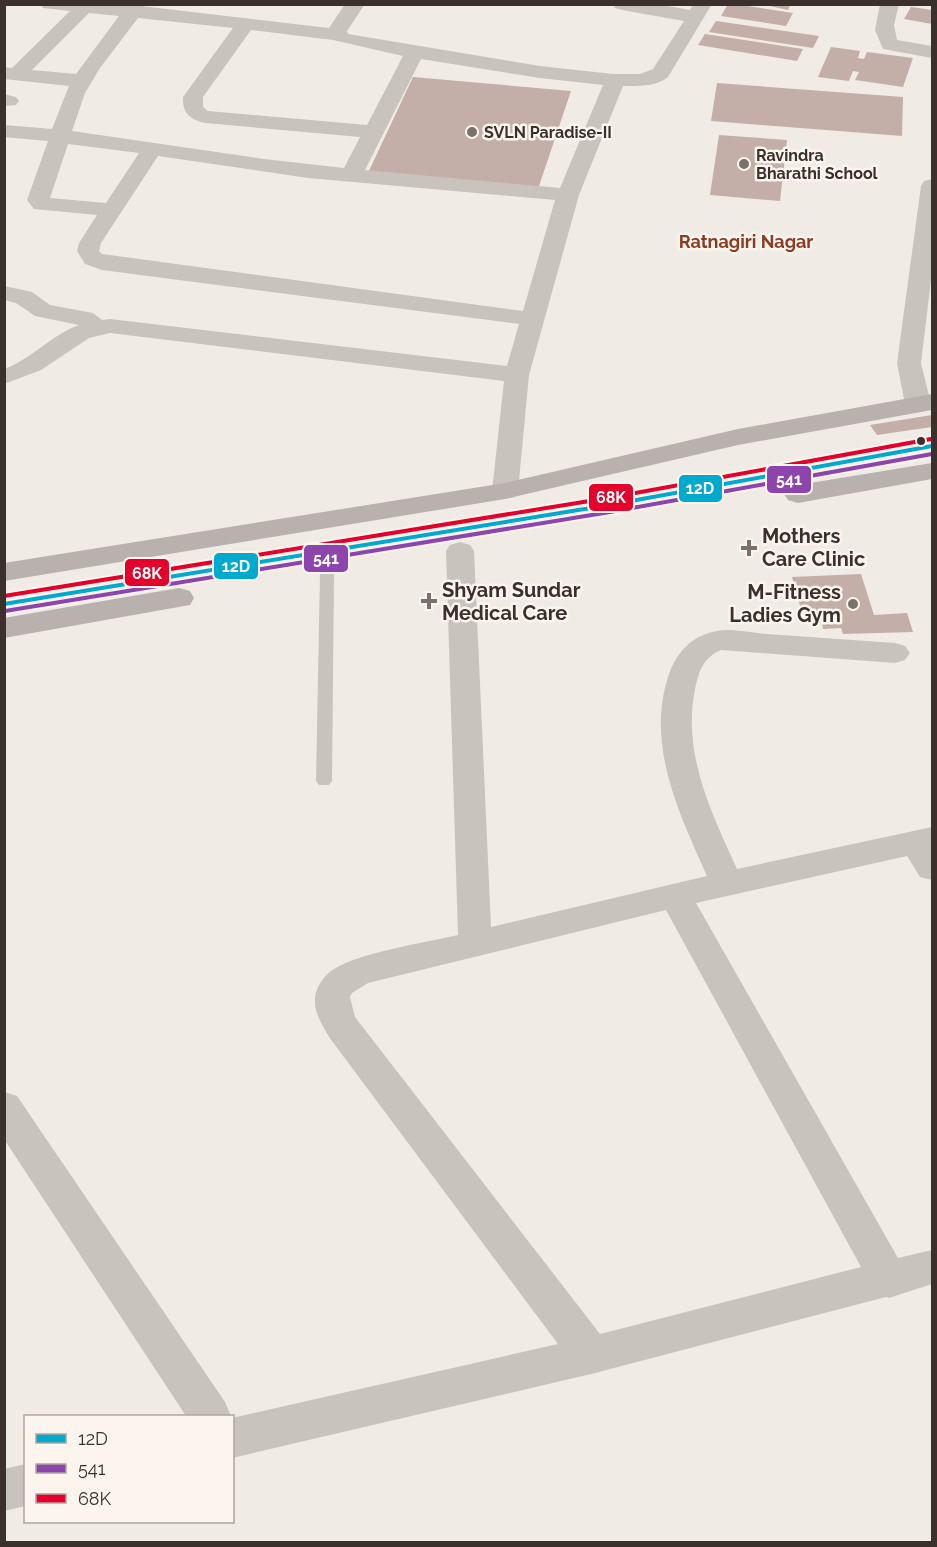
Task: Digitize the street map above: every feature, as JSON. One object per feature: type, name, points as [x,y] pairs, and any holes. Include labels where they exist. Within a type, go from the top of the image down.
[{"type":"main road","points":[[4,572],[505,491],[738,437],[926,403]]},
{"type":"main road","points":[[4,604],[609,505],[933,447]]},
{"type":"main road","points":[[4,628],[933,471]]},
{"type":"street","points":[[50,4],[133,11],[175,10],[246,23],[338,35],[348,40],[415,52],[615,81],[640,81],[659,75],[700,11],[622,4]]},
{"type":"street","points":[[338,35],[339,26],[356,4]]},
{"type":"street","points":[[890,4],[883,22],[884,35],[890,45],[933,52]]},
{"type":"street","points":[[11,74],[85,7]]},
{"type":"street","points":[[112,210],[42,204],[38,200],[75,93],[133,11]]},
{"type":"street","points":[[246,23],[193,97],[192,107],[196,113],[205,117],[374,132]]},
{"type":"street","points":[[351,175],[415,52]]},
{"type":"street","points":[[11,74],[82,81]]},
{"type":"street","points":[[505,491],[517,375],[568,195],[615,81]]},
{"type":"street","points":[[4,131],[61,136],[285,170],[568,195]]},
{"type":"street","points":[[152,150],[90,243],[88,251],[93,259],[102,263],[533,319]]},
{"type":"street","points":[[926,403],[909,363],[933,186]]},
{"type":"street","points":[[4,293],[24,297],[43,311],[84,318],[95,326]]},
{"type":"street","points":[[4,377],[18,374],[77,334],[95,326],[517,375]]},
{"type":"street","points":[[460,551],[475,944]]},
{"type":"street","points":[[727,884],[694,810],[679,758],[676,731],[678,695],[692,654],[704,645],[720,640],[895,653]]},
{"type":"street","points":[[591,1355],[333,1013],[332,994],[335,987],[353,974],[675,895],[927,850]]},
{"type":"street","points":[[675,895],[889,1280]]},
{"type":"street","points":[[4,1107],[209,1415]]},
{"type":"street","points":[[234,1437],[591,1355],[933,1267]]},
{"type":"street","points":[[4,1490],[24,1485]]},
{"type":"lane","points":[[324,781],[327,573]]},
{"type":"building","points":[[728,4],[793,13],[786,26],[721,16]]},
{"type":"building","points":[[761,4],[791,4],[788,10]]},
{"type":"building","points":[[911,7],[932,10],[932,24],[904,19]]},
{"type":"building","points":[[716,21],[819,36],[813,48],[709,32]]},
{"type":"building","points":[[705,34],[803,49],[797,61],[698,45]]},
{"type":"building","points":[[831,47],[860,51],[858,58],[864,59],[867,52],[913,58],[903,87],[855,80],[859,72],[853,71],[849,81],[818,77]]},
{"type":"building","name":"SVLN Paradise-II","points":[[413,77],[571,91],[538,189],[368,173]]},
{"type":"building","points":[[717,83],[903,97],[902,136],[711,121]]},
{"type":"building","points":[[719,135],[787,140],[780,201],[710,195]]},
{"type":"building","points":[[932,415],[932,427],[877,435],[870,425]]},
{"type":"building","points":[[861,574],[874,615],[907,613],[913,632],[843,634],[841,628],[823,629],[822,623],[805,624],[792,577]]},
{"type":"transit line","name":"68K","points":[[4,596],[608,498],[931,439]]},
{"type":"transit line","name":"12D","points":[[4,604],[609,505],[932,446]]},
{"type":"transit line","name":"541","points":[[5,611],[610,512],[932,454]]},
{"type":"place","name":"SVLN Paradise-II","points":[[472,132]]},
{"type":"place","name":"Ravindra Bharathi School","points":[[744,164]]},
{"type":"place","name":"Mothers Care Clinic","points":[[749,548]]},
{"type":"place","name":"Shyam Sundar Medical Care","points":[[429,601]]},
{"type":"place","name":"M-Fitness Ladies Gym","points":[[853,604]]},
{"type":"district","name":"Ratnagiri Nagar","points":[[746,242]]}]
